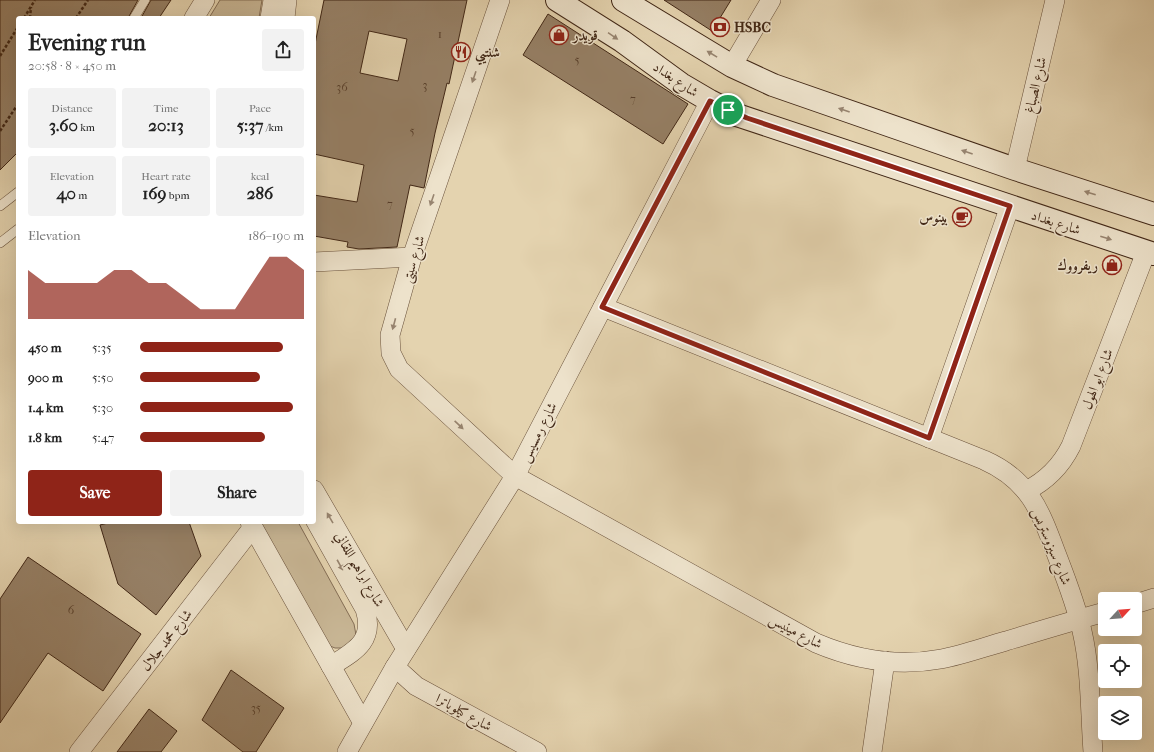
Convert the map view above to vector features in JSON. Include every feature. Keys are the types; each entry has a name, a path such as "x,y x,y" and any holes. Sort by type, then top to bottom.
{"main road":[{"name":"شارع بغداد","path":"557,0 615,37 681,84 710,101 747,118 1150,253"},
{"path":"623,0 732,66 773,85 1015,169 1154,214"}],"street":[{"path":"195,16 205,0"},
{"path":"270,16 273,0"},
{"path":"284,16 288,0"},
{"name":"شارع سيتى","path":"500,0 412,257 390,335 390,348 393,359 399,369 515,476"},
{"path":"732,66 771,0"},
{"name":"شارع الصباغ","path":"1015,169 1055,0"},
{"name":"شارع رمسيس","path":"347,752 394,667 515,476 710,101"},
{"path":"929,438 1010,206"},
{"name":"شارع ابو الهول","path":"1026,491 1038,485 1053,472 1071,446 1150,253"},
{"path":"316,262 412,257"},
{"name":"شارع سيزوستريس","path":"602,307 994,464 1011,476 1026,491 1039,510 1072,594 1079,619 1087,663 1093,752"},
{"name":"شارع مينيس","path":"515,476 816,643 854,656 885,661 914,662 948,657 1098,614"},
{"name":"شارع ابراهيم اللقاني","path":"316,493 406,649"},
{"name":"شارع ابراهيم اللقاني","path":"316,522 364,609 368,625 363,641 358,648 331,666"},
{"path":"251,525 363,723"},
{"name":"شارع محمد جلال","path":"79,752 251,525"},
{"path":"1142,602 1154,598"},
{"path":"872,752 885,661"},
{"name":"شارع كيلوباترا","path":"394,667 416,686 537,752"}],"lane":[{"path":"135,16 145,0"},
{"path":"0,206 16,194"},
{"path":"0,243 16,231"}],"path":[{"path":"25,16 35,0"},
{"path":"77,16 88,0"},
{"path":"30,16 32,5"},
{"path":"0,56 16,30"},
{"path":"0,131 16,107"}],"shaded area":[{"path":"220,0 262,0 259,16 210,16"},
{"path":"261,524 299,524 354,624 356,635 346,648 335,648 330,646"}],"building":[{"path":"0,0 138,0 129,16 16,16 16,154 0,170"},
{"path":"151,0 171,0 160,16 142,16"},
{"path":"324,0 467,0 449,84 447,83 435,133 424,188 410,185 397,247 359,249 347,247 348,242 316,236 316,195 357,202 364,165 316,154 316,39","holes":["369,31 407,39 398,81 360,73"]},
{"path":"664,0 731,0 712,31"},
{"path":"548,14 688,104 663,144 523,55"},
{"path":"190,524 201,556 156,615 118,584 100,525"},
{"path":"28,557 141,634 103,691 48,653 0,723 0,599"},
{"path":"231,670 284,708 256,752 243,752 202,720"},
{"path":"149,709 177,731 161,752 117,752"}],"place":[{"name":"HSBC","path":"720,27"},
{"name":"قويدر","path":"559,35"},
{"name":"شنتيي","path":"461,52"},
{"name":"بينوس","path":"962,217"},
{"name":"ريفرووك","path":"1112,265"}],"route":[{"path":"710,101 728,110 747,118 1010,206 929,438 602,307 710,101"}]}
